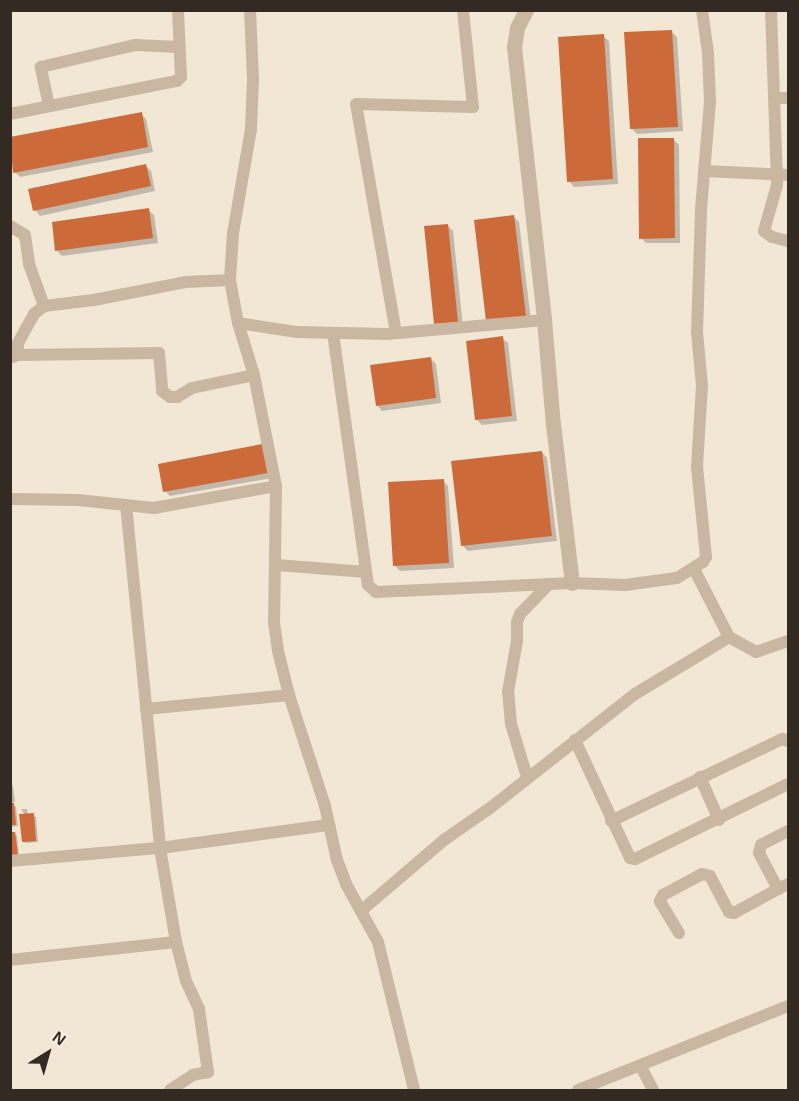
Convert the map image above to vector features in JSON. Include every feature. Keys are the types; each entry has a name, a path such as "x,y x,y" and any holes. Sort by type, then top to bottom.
{"street":[{"path":"10,114 177,81 181,77 178,10"},
{"path":"250,10 253,79 251,129 233,233 230,280 238,323 254,375 276,486 277,566 274,622 289,695 315,771 346,884 378,942 414,1090"},
{"path":"396,333 356,104 473,107 463,10"},
{"path":"526,10 517,28 514,47 572,583"},
{"path":"333,333 368,585 376,592 572,583 625,585 677,578 694,569 706,557 697,467 702,386 697,332 704,171 710,102 708,53 702,10"},
{"path":"771,10 774,98 782,174 764,231 772,237 789,241"},
{"path":"49,106 41,67 135,45 179,47"},
{"path":"774,98 789,98"},
{"path":"704,171 782,174"},
{"path":"10,226 25,235 29,264 44,306"},
{"path":"230,280 186,282 94,300 44,306 34,314 18,343 14,357 159,353 162,391 170,397 177,397 192,388 254,375"},
{"path":"238,323 297,332 396,333 544,320"},
{"path":"10,499 78,500 154,507 276,486"},
{"path":"126,505 160,848 176,942 186,981 199,1009 208,1072 194,1075 170,1090"},
{"path":"277,566 366,572"},
{"path":"694,569 729,637 756,651 789,642"},
{"path":"527,777 511,724 508,692 517,640 517,622 520,615 549,584"},
{"path":"362,910 421,858 490,808 635,694 729,637"},
{"path":"147,709 289,695"},
{"path":"611,821 782,739 789,741"},
{"path":"575,740 630,858 635,859 720,820 789,784"},
{"path":"700,777 720,820"},
{"path":"10,861 160,848 329,825"},
{"path":"680,933 660,901 663,895 702,874 710,876 729,912 734,913 783,887 759,853 761,845 789,831"},
{"path":"10,960 176,942"},
{"path":"578,1090 641,1067 789,1006"},
{"path":"641,1067 653,1090"}],"building":[{"path":"672,30 678,127 630,129 624,32"},
{"path":"604,34 613,179 567,182 558,37"},
{"path":"142,112 148,147 13,173 10,137"},
{"path":"638,138 674,138 675,238 639,239"},
{"path":"146,164 151,186 33,211 28,189"},
{"path":"149,208 153,238 55,251 52,222"},
{"path":"514,215 526,316 486,321 474,220"},
{"path":"448,224 458,322 434,324 424,226"},
{"path":"503,336 512,416 475,420 466,341"},
{"path":"431,357 436,398 376,406 370,365"},
{"path":"262,444 268,473 163,492 158,464"},
{"path":"542,451 552,536 461,546 451,461"},
{"path":"444,479 449,563 393,566 388,482"},
{"path":"10,803 14,803 16,825 10,825"},
{"path":"34,813 36,841 22,842 19,814"},
{"path":"10,832 15,832 18,855 10,856"}]}
